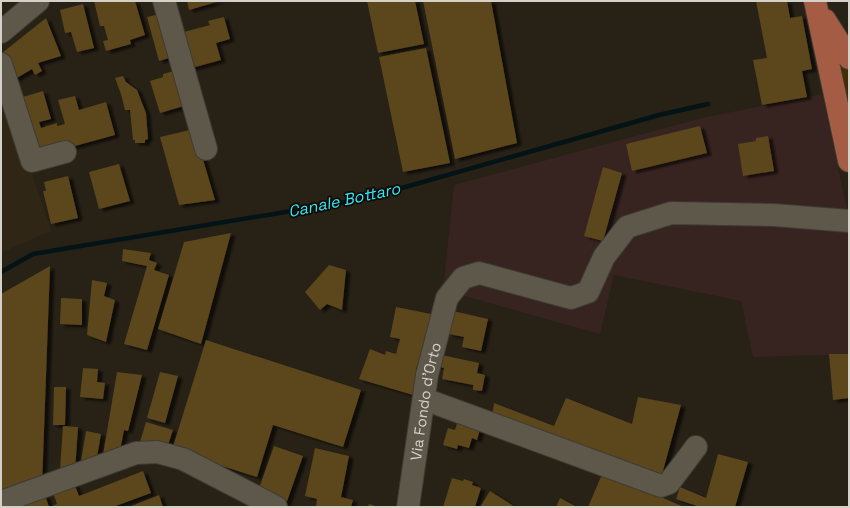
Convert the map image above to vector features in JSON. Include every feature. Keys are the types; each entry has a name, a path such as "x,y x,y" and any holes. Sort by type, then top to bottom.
{"main road":[{"path":"816,5 849,58"},
{"path":"816,5 849,161"}],"street":[{"path":"1,32 38,1"},
{"path":"164,1 206,149"},
{"path":"1,64 32,161 65,152"},
{"name":"Via Fondo d'Orto","path":"408,507 427,375 447,298 463,278 479,273 571,298 588,292 604,257 627,226 671,213 774,215 849,221"},
{"path":"424,399 661,486 669,483 696,447"},
{"path":"1,502 136,453 157,452 183,459 276,507"}],"shaded area":[{"path":"839,56 849,69 849,107"},
{"path":"1,79 51,231 1,254"},
{"path":"822,94 849,218 849,354 753,357 741,301 614,275 600,334 443,290 454,185 702,118"}],"building":[{"path":"94,1 135,1 145,35 130,40 131,44 106,51 103,41 108,40 104,26 100,26"},
{"path":"187,1 220,1 189,10"},
{"path":"367,1 415,1 424,44 378,53"},
{"path":"423,1 491,1 517,143 455,159"},
{"path":"756,1 787,1 790,18 802,16 812,69 802,71 807,97 762,105 753,60 767,58"},
{"path":"83,4 94,48 77,52 71,32 65,33 60,10"},
{"path":"164,13 176,56 159,61 147,17"},
{"path":"224,17 230,39 216,43 221,60 188,69 180,33 210,25 208,21"},
{"path":"46,18 61,56 38,63 42,71 35,75 32,69 10,82 2,53"},
{"path":"426,48 450,163 403,172 379,57"},
{"path":"174,71 184,106 160,113 150,81 163,77 163,74"},
{"path":"123,76 126,82 137,90 146,113 148,139 145,140 145,143 135,143 135,140 133,140 130,110 125,110 115,78"},
{"path":"43,91 51,119 39,122 41,128 57,123 57,126 65,124 58,100 75,96 79,110 106,102 115,135 64,149 33,153 16,99"},
{"path":"700,126 707,153 632,171 626,144"},
{"path":"194,129 215,200 179,205 160,137"},
{"path":"768,136 774,171 743,176 738,144 756,141 756,138"},
{"path":"119,164 130,201 99,209 89,172"},
{"path":"603,167 622,173 603,241 584,236"},
{"path":"68,176 78,218 51,224 43,191 46,191 44,182"},
{"path":"231,233 201,344 158,329 184,242"},
{"path":"123,249 151,253 149,260 157,263 154,270 169,275 147,350 124,344 147,266 122,261"},
{"path":"329,265 346,270 342,310 327,304 320,310 305,292"},
{"path":"50,266 42,485 1,498 1,294"},
{"path":"92,280 107,283 104,296 115,300 106,342 87,335"},
{"path":"61,298 82,299 82,325 60,324"},
{"path":"396,307 436,315 429,352 422,350 416,369 420,371 413,395 359,379 370,349 385,355 386,351 396,354 400,339 390,337"},
{"path":"453,311 488,319 481,351 462,347 464,337 449,334"},
{"path":"206,340 361,390 343,447 273,425 257,477 172,450"},
{"path":"437,354 479,363 477,373 485,375 482,391 473,390 473,385 442,379 444,368 435,366"},
{"path":"829,354 849,354 849,398 833,400"},
{"path":"83,368 98,369 97,382 105,383 103,399 80,397"},
{"path":"117,372 142,375 128,431 124,430 119,455 103,455"},
{"path":"160,372 178,376 165,423 147,418"},
{"path":"54,387 66,387 65,425 53,425"},
{"path":"638,397 681,405 661,478 492,417 494,403 554,426 566,398 632,424"},
{"path":"458,420 481,426 477,440 472,438 469,448 458,445 457,449 443,445 448,428 455,430"},
{"path":"146,422 173,430 168,445 140,442"},
{"path":"63,426 78,427 75,471 60,470"},
{"path":"86,431 101,434 96,463 81,461"},
{"path":"274,446 303,456 286,504 257,494"},
{"path":"315,448 349,456 341,497 353,500 351,507 316,507 317,499 305,496"},
{"path":"718,454 748,462 735,507 700,507 676,499 680,487 706,498"},
{"path":"143,471 151,493 113,507 50,507 57,504 52,490 74,483 79,496"},
{"path":"603,472 684,507 588,507"},
{"path":"452,478 463,481 464,479 473,482 472,485 481,488 475,507 443,507"},
{"path":"490,491 515,507 480,507"},
{"path":"45,495 49,507 14,507"},
{"path":"159,495 163,507 129,507"},
{"path":"560,498 577,507 556,507"},
{"path":"369,504 379,507 368,507"}],"waterway":[{"name":"Canale Bottaro","path":"1,272 33,254 363,199 659,115 708,104"}]}
